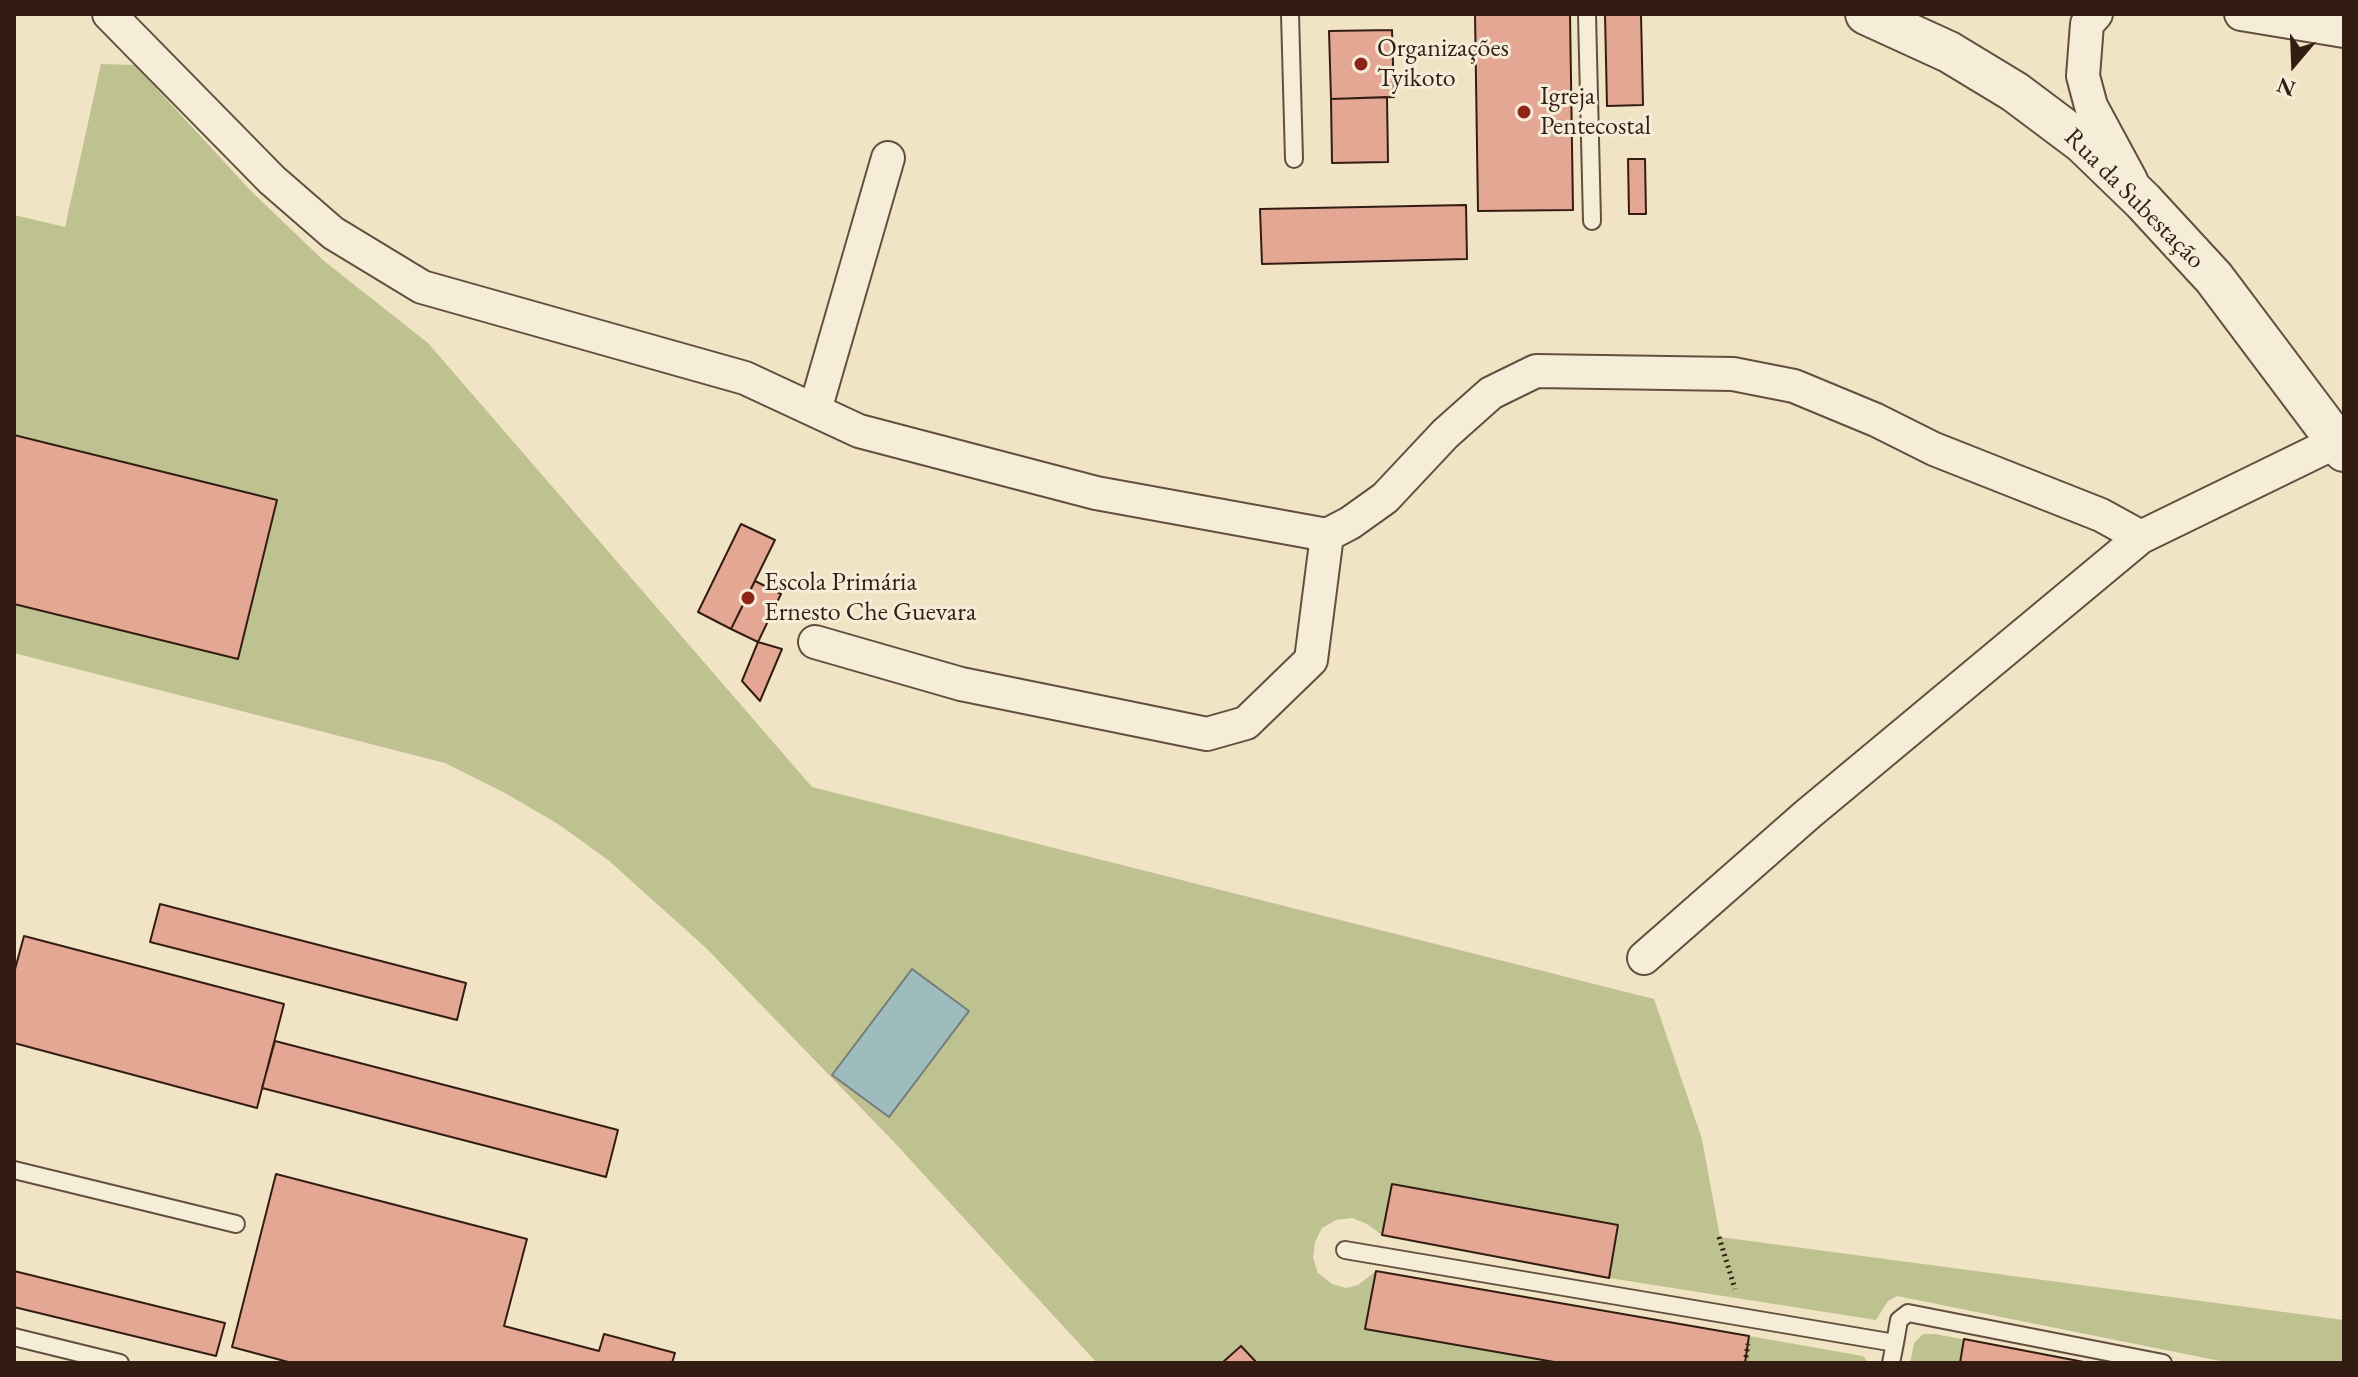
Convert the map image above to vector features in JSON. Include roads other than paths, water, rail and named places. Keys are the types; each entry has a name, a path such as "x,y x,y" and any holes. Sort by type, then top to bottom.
{"street":[{"path":"109,14 272,180 313,216 333,233 422,287 745,378 859,431 1096,493 1327,535 1385,498 1445,434 1491,393 1536,371 1733,374 1794,386 1876,420 1934,449 2101,515 2141,537"},
{"name":"Rua da Subestação","path":"1866,14 1949,52 2015,92 2083,143 2143,201 2214,278 2341,446"},
{"path":"2096,14 2087,24 2083,76 2091,106 2143,201"},
{"path":"2241,14 2344,31"},
{"path":"815,410 888,158"},
{"path":"1644,958 1808,814 2141,537 2341,446"},
{"path":"815,642 961,684 1207,734 1246,723 1311,660 1327,535"}],"lane":[{"path":"1290,14 1294,159"},
{"path":"1587,14 1592,221"},
{"path":"14,1170 236,1224"},
{"path":"1345,1250 1895,1343"},
{"path":"1891,1363 1899,1320 1908,1313 2163,1363"},
{"path":"14,1337 120,1363"}],"water":[{"path":"912,969 969,1011 889,1117 832,1075"}],"place":[{"name":"Organizações Tyikoto","path":"1361,64"},
{"name":"Igreja Pentecostal","path":"1524,112"},
{"name":"Escola Primária Ernesto Che Guevara","path":"748,598"}]}
